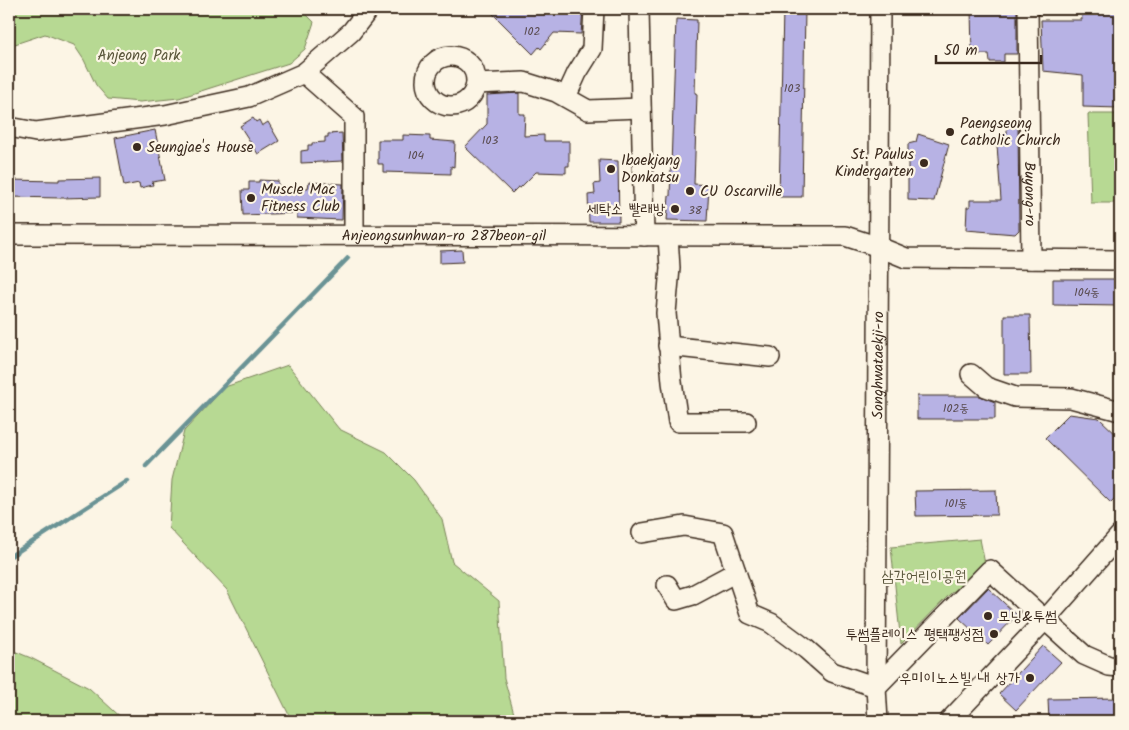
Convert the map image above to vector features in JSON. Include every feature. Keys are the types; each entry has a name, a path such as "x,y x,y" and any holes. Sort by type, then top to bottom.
{"street":[{"path":"9,127 36,132 165,115 249,96 304,73 351,32 369,9"},
{"path":"566,97 577,73 592,50 594,9"},
{"path":"639,9 644,236"},
{"name":"Songhwataekji-ro","path":"878,721 880,9"},
{"name":"Buyong-ro","path":"1028,9 1031,259"},
{"path":"304,73 354,117 354,234"},
{"path":"476,84 524,82 556,92 588,110 641,108"},
{"name":"Anjeongsunhwan-ro 287beon-gil","path":"9,234 845,236 879,247"},
{"path":"668,236 670,268 666,313 668,346 678,422 746,422"},
{"path":"879,247 906,258 1120,260"},
{"path":"668,346 770,357"},
{"path":"971,374 986,387 1015,397 1071,398 1120,411"},
{"path":"642,533 684,526 723,532 750,614 771,623 806,649 832,672 877,694 891,721"},
{"path":"949,721 1044,620 1120,535"},
{"path":"877,694 990,570 1084,655 1109,666 1120,667"},
{"path":"667,585 676,600 693,595 736,572"}],"green space":[{"name":"Anjeong Park","path":"9,9 301,9 314,22 305,49 289,63 179,98 140,102 108,99 96,85 84,60 74,45 45,34 12,45 9,48"},
{"path":"1088,114 1120,114 1120,203 1091,203"},
{"path":"288,365 339,429 386,452 414,480 442,519 452,562 499,601 504,678 516,721 292,721 227,590 169,528 172,480 184,431 225,387"},
{"name":"삼각어린이공원","path":"980,539 986,569 951,593 901,644 891,547"},
{"path":"9,649 31,658 89,688 125,721 9,721"}],"building":[{"path":"488,9 534,9 540,14 545,9 583,9 581,34 554,33 541,49 539,47 533,54"},
{"path":"783,9 805,9 802,197 779,197"},
{"path":"971,9 1017,9 1017,54 1004,54 1004,62 990,62 989,54 972,54"},
{"path":"1081,9 1120,9 1120,108 1083,107 1083,75 1043,71 1041,20 1082,20"},
{"path":"676,19 697,20 694,184 709,185 707,221 667,220 670,196"},
{"path":"519,93 519,114 525,114 524,136 544,135 544,141 569,141 569,166 566,166 566,173 536,172 520,188 518,187 512,193 465,147 487,124 487,95"},
{"path":"253,118 256,122 259,120 262,126 268,122 279,141 258,154 240,126"},
{"path":"1007,124 1018,124 1019,230 1015,234 966,230 967,207 970,207 970,200 1001,200 997,145 1003,144 1002,134 1007,133"},
{"path":"155,130 165,180 152,182 153,185 140,188 139,183 124,186 115,138"},
{"path":"342,133 343,161 301,163 301,151 308,150 308,145 325,142 325,137 328,137 328,134"},
{"path":"918,134 949,144 934,201 908,200 908,144 916,142"},
{"path":"403,135 430,136 430,140 455,142 454,167 451,166 451,174 383,172 383,164 378,164 378,140 403,140"},
{"path":"599,160 618,161 619,222 589,222 588,195 595,194 594,184 600,183"},
{"path":"100,178 100,197 9,197 9,180 59,181 59,179"},
{"path":"259,180 278,181 278,186 308,188 309,182 343,184 342,220 297,218 297,213 243,215 242,190 249,190 249,182 259,182"},
{"path":"462,250 463,262 440,263 440,251"},
{"path":"1053,279 1120,279 1120,306 1053,305"},
{"path":"1004,315 1030,315 1031,374 1004,374"},
{"path":"917,396 980,396 995,402 995,419 917,419"},
{"path":"1069,414 1099,418 1120,438 1120,494 1111,503 1045,438"},
{"path":"996,490 997,515 916,516 915,491"},
{"name":"모닝&투썸","path":"988,588 1017,615 988,645 959,618"},
{"name":"우미이노스빌 내 상가","path":"1043,646 1061,662 1016,710 999,694"},
{"path":"1120,698 1120,721 1049,721 1048,699"}],"waterway":[{"path":"146,466 348,258"},
{"path":"9,557 127,481"}],"place":[{"name":"Paengseong Catholic Church","path":"950,132"},
{"name":"Seungjae's House","path":"137,147"},
{"name":"St. Paulus Kindergarten","path":"924,163"},
{"name":"Ibaekjang Donkatsu","path":"611,169"},
{"name":"CU Oscarville","path":"690,191"},
{"name":"Muscle Mac Fitness Club","path":"251,198"},
{"name":"세탁소 빨래방","path":"675,209"},
{"name":"모닝&투썸","path":"988,616"},
{"name":"투썸플레이스 평택팽성점","path":"994,634"},
{"name":"우미이노스빌 내 상가","path":"1030,678"}]}
